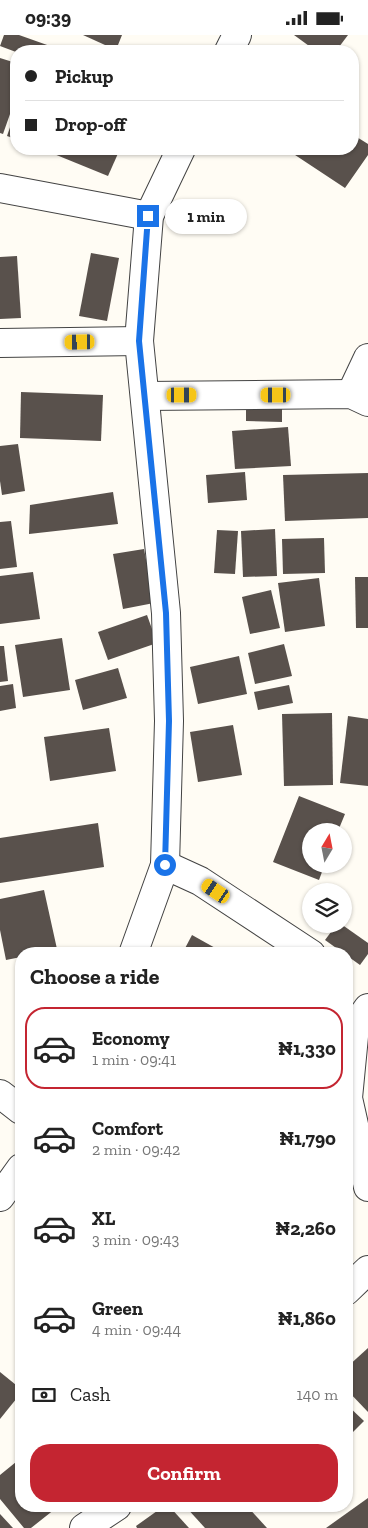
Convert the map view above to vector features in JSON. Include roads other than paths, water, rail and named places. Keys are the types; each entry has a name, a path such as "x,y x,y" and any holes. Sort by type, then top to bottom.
{"street":[{"path":"136,947 165,865 169,721 166,613 139,341 148,216 178,155"},
{"path":"0,188 148,216"},
{"path":"0,343 139,341"},
{"path":"145,396 359,398 368,358"},
{"path":"165,865 200,881 299,947"},
{"path":"353,1046 356,1015"},
{"path":"0,1094 15,1105"},
{"path":"353,1120 368,1187"},
{"path":"0,1197 15,1177"},
{"path":"353,1284 368,1270"},
{"path":"84,1528 108,1512"}]}
